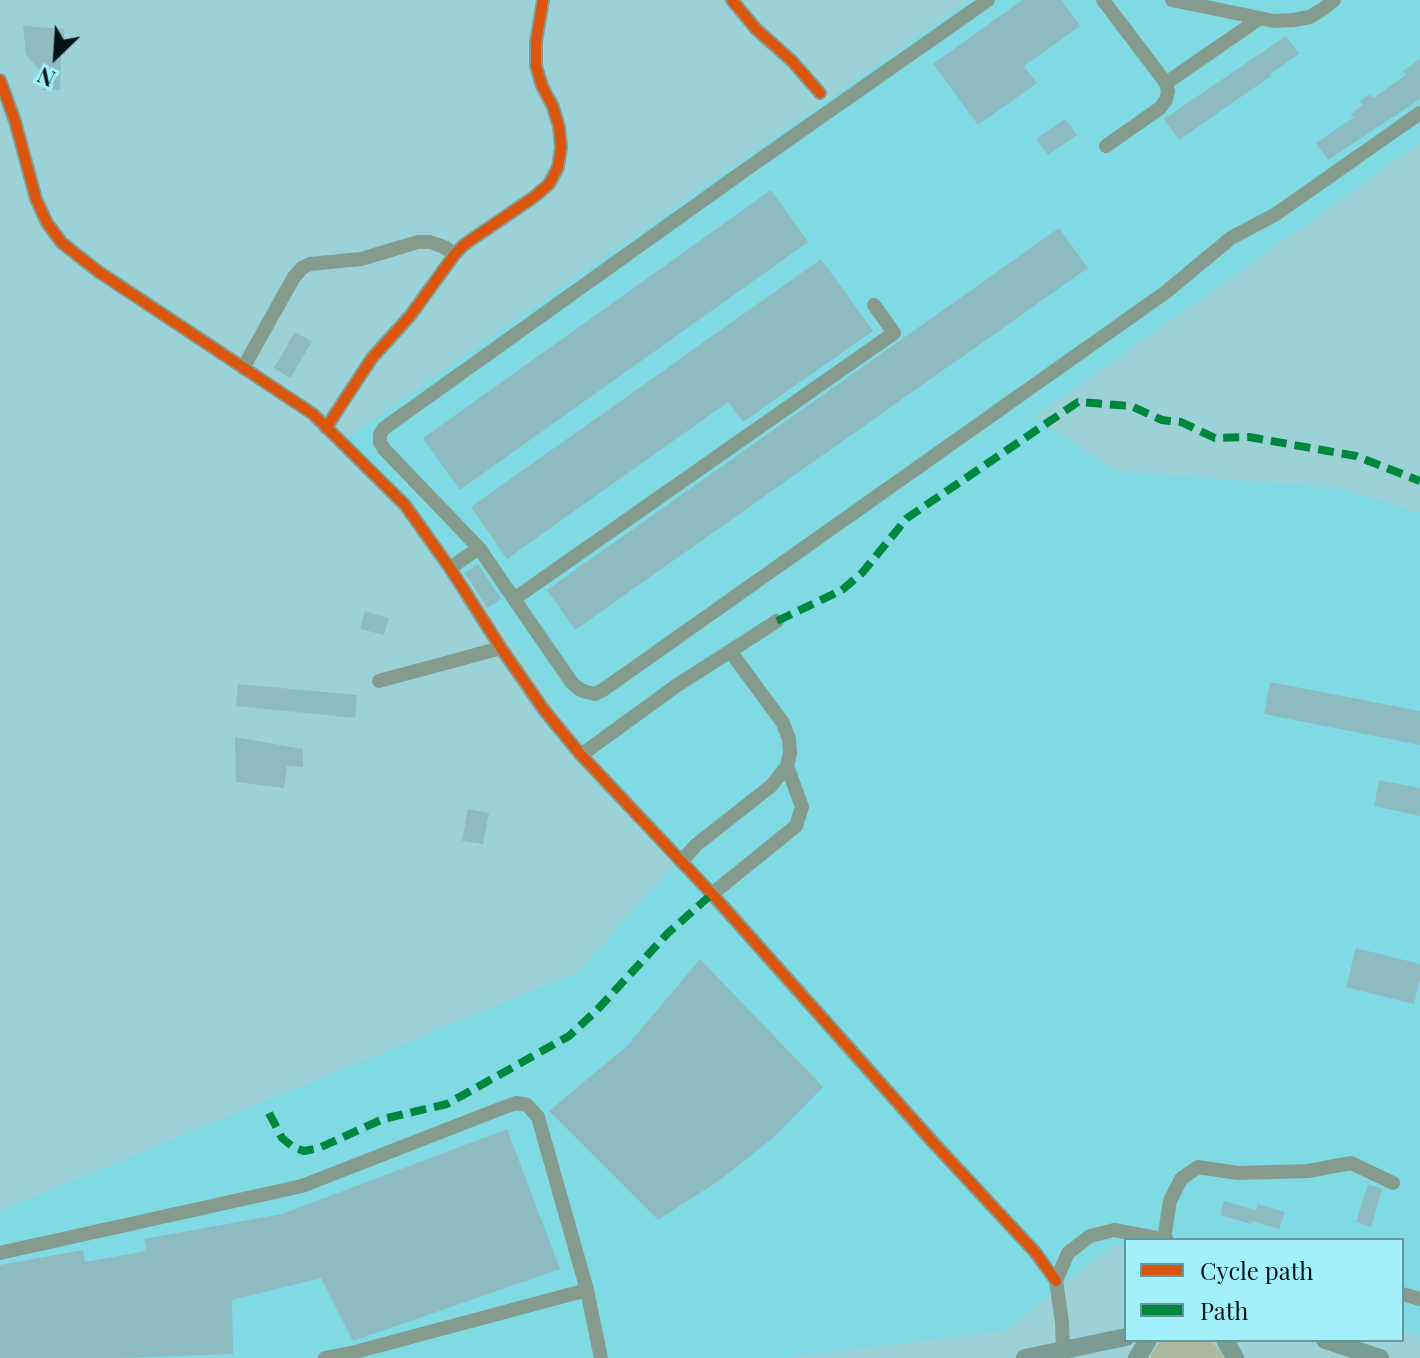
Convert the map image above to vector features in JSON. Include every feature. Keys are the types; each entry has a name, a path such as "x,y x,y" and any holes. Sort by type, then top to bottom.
{"main road":[{"path":"1025,1358 1124,1337"},
{"path":"1331,1342 1380,1358"}],"street":[{"path":"326,428 372,358 410,316 455,254 534,197 549,184 558,167 561,147 559,127 536,66 536,42 543,0"},
{"path":"732,0 756,29 820,93"},
{"path":"988,0 383,429 380,442 384,449 479,548 579,689 595,694 603,690 1166,292 1231,238 1276,214 1420,113"},
{"path":"1103,0 1166,83 1168,91 1160,108 1106,146"},
{"path":"1172,0 1274,21 1310,17 1334,0"},
{"path":"1166,83 1259,19"},
{"path":"0,80 15,121 36,199 47,223 62,243 99,272 313,414 405,505 544,710 581,755 712,894 1035,1252 1056,1281 1063,1350"},
{"path":"243,368 302,268 310,264 361,259 418,242 430,242 455,254"},
{"path":"514,599 894,333 874,305"},
{"path":"450,568 479,548"},
{"path":"581,755 676,686 777,621"},
{"path":"379,681 501,648"},
{"path":"681,862 696,845 771,786 787,766 789,739 783,723 730,651"},
{"path":"712,894 796,826 802,807 787,766"},
{"path":"0,1253 302,1186 516,1103 527,1105 538,1117 587,1290 601,1358"},
{"path":"1166,1238 1170,1201 1181,1179 1198,1167 1238,1173 1308,1171 1351,1163 1393,1183"},
{"path":"1056,1281 1068,1253 1090,1236 1114,1230 1156,1238"},
{"path":"325,1358 587,1290"}],"shaded area":[{"path":"969,0 1420,0 1420,143 1034,417 1116,471 1339,488 1420,513 1420,1336 1404,1331 1404,1238 1124,1238 1124,1248 1113,1245 1006,1330 786,1358 0,1358 0,1211 578,972 682,856 563,719 447,549 406,497 346,439"}],"green space":[{"path":"1211,1342 1224,1358 1149,1358 1158,1344"}],"building":[{"path":"1022,0 1061,0 1080,26 1024,66 1037,83 978,125 933,64"},
{"path":"23,26 64,29 65,55 61,54 60,90 43,90 45,77 26,54"},
{"path":"1286,36 1299,54 1179,140 1164,119"},
{"path":"1420,59 1420,99 1328,160 1316,143 1354,117 1351,114 1363,105 1360,101 1370,94 1373,98 1406,75 1403,71"},
{"path":"1065,119 1077,135 1048,155 1036,139"},
{"path":"771,190 808,242 460,490 423,438"},
{"path":"1059,228 1088,268 575,630 547,590"},
{"path":"821,259 873,331 743,422 728,402 507,559 471,507"},
{"path":"295,332 312,342 290,378 274,368"},
{"path":"478,564 501,599 487,608 465,573"},
{"path":"365,611 389,618 384,635 360,629"},
{"path":"1270,682 1420,711 1420,745 1264,714"},
{"path":"238,684 357,695 355,718 236,706"},
{"path":"235,737 303,749 303,767 287,766 284,788 236,782"},
{"path":"1379,780 1420,788 1420,816 1374,806"},
{"path":"468,809 489,813 483,844 462,841"},
{"path":"1356,948 1420,964 1414,1004 1346,987"},
{"path":"700,959 823,1087 773,1138 720,1180 658,1220 549,1111 627,1046"},
{"path":"507,1129 560,1269 353,1341 321,1278 232,1300 233,1354 0,1358 0,1265 83,1250 85,1262 146,1251 144,1239 282,1214"},
{"path":"1368,1184 1382,1189 1371,1227 1356,1222"},
{"path":"1224,1201 1256,1210 1258,1204 1285,1212 1279,1229 1252,1221 1251,1224 1220,1215"}],"marked path":[{"path":"777,621 842,590 862,573 907,518 1078,402 1131,406 1162,420 1181,422 1215,438 1249,437 1356,456 1420,481"},
{"path":"269,1113 282,1138 304,1151 319,1148 383,1119 447,1104 569,1036 668,933 712,894"}],"cycle path":[{"path":"326,428 372,358 410,316 455,254 534,197 549,184 558,167 561,147 559,127 536,66 536,42 543,0"},
{"path":"732,0 756,29 792,61 820,93"},
{"path":"0,80 15,121 36,199 47,223 62,243 99,272 313,414 405,505 544,710 581,755 712,894 1035,1252 1056,1281"}]}
